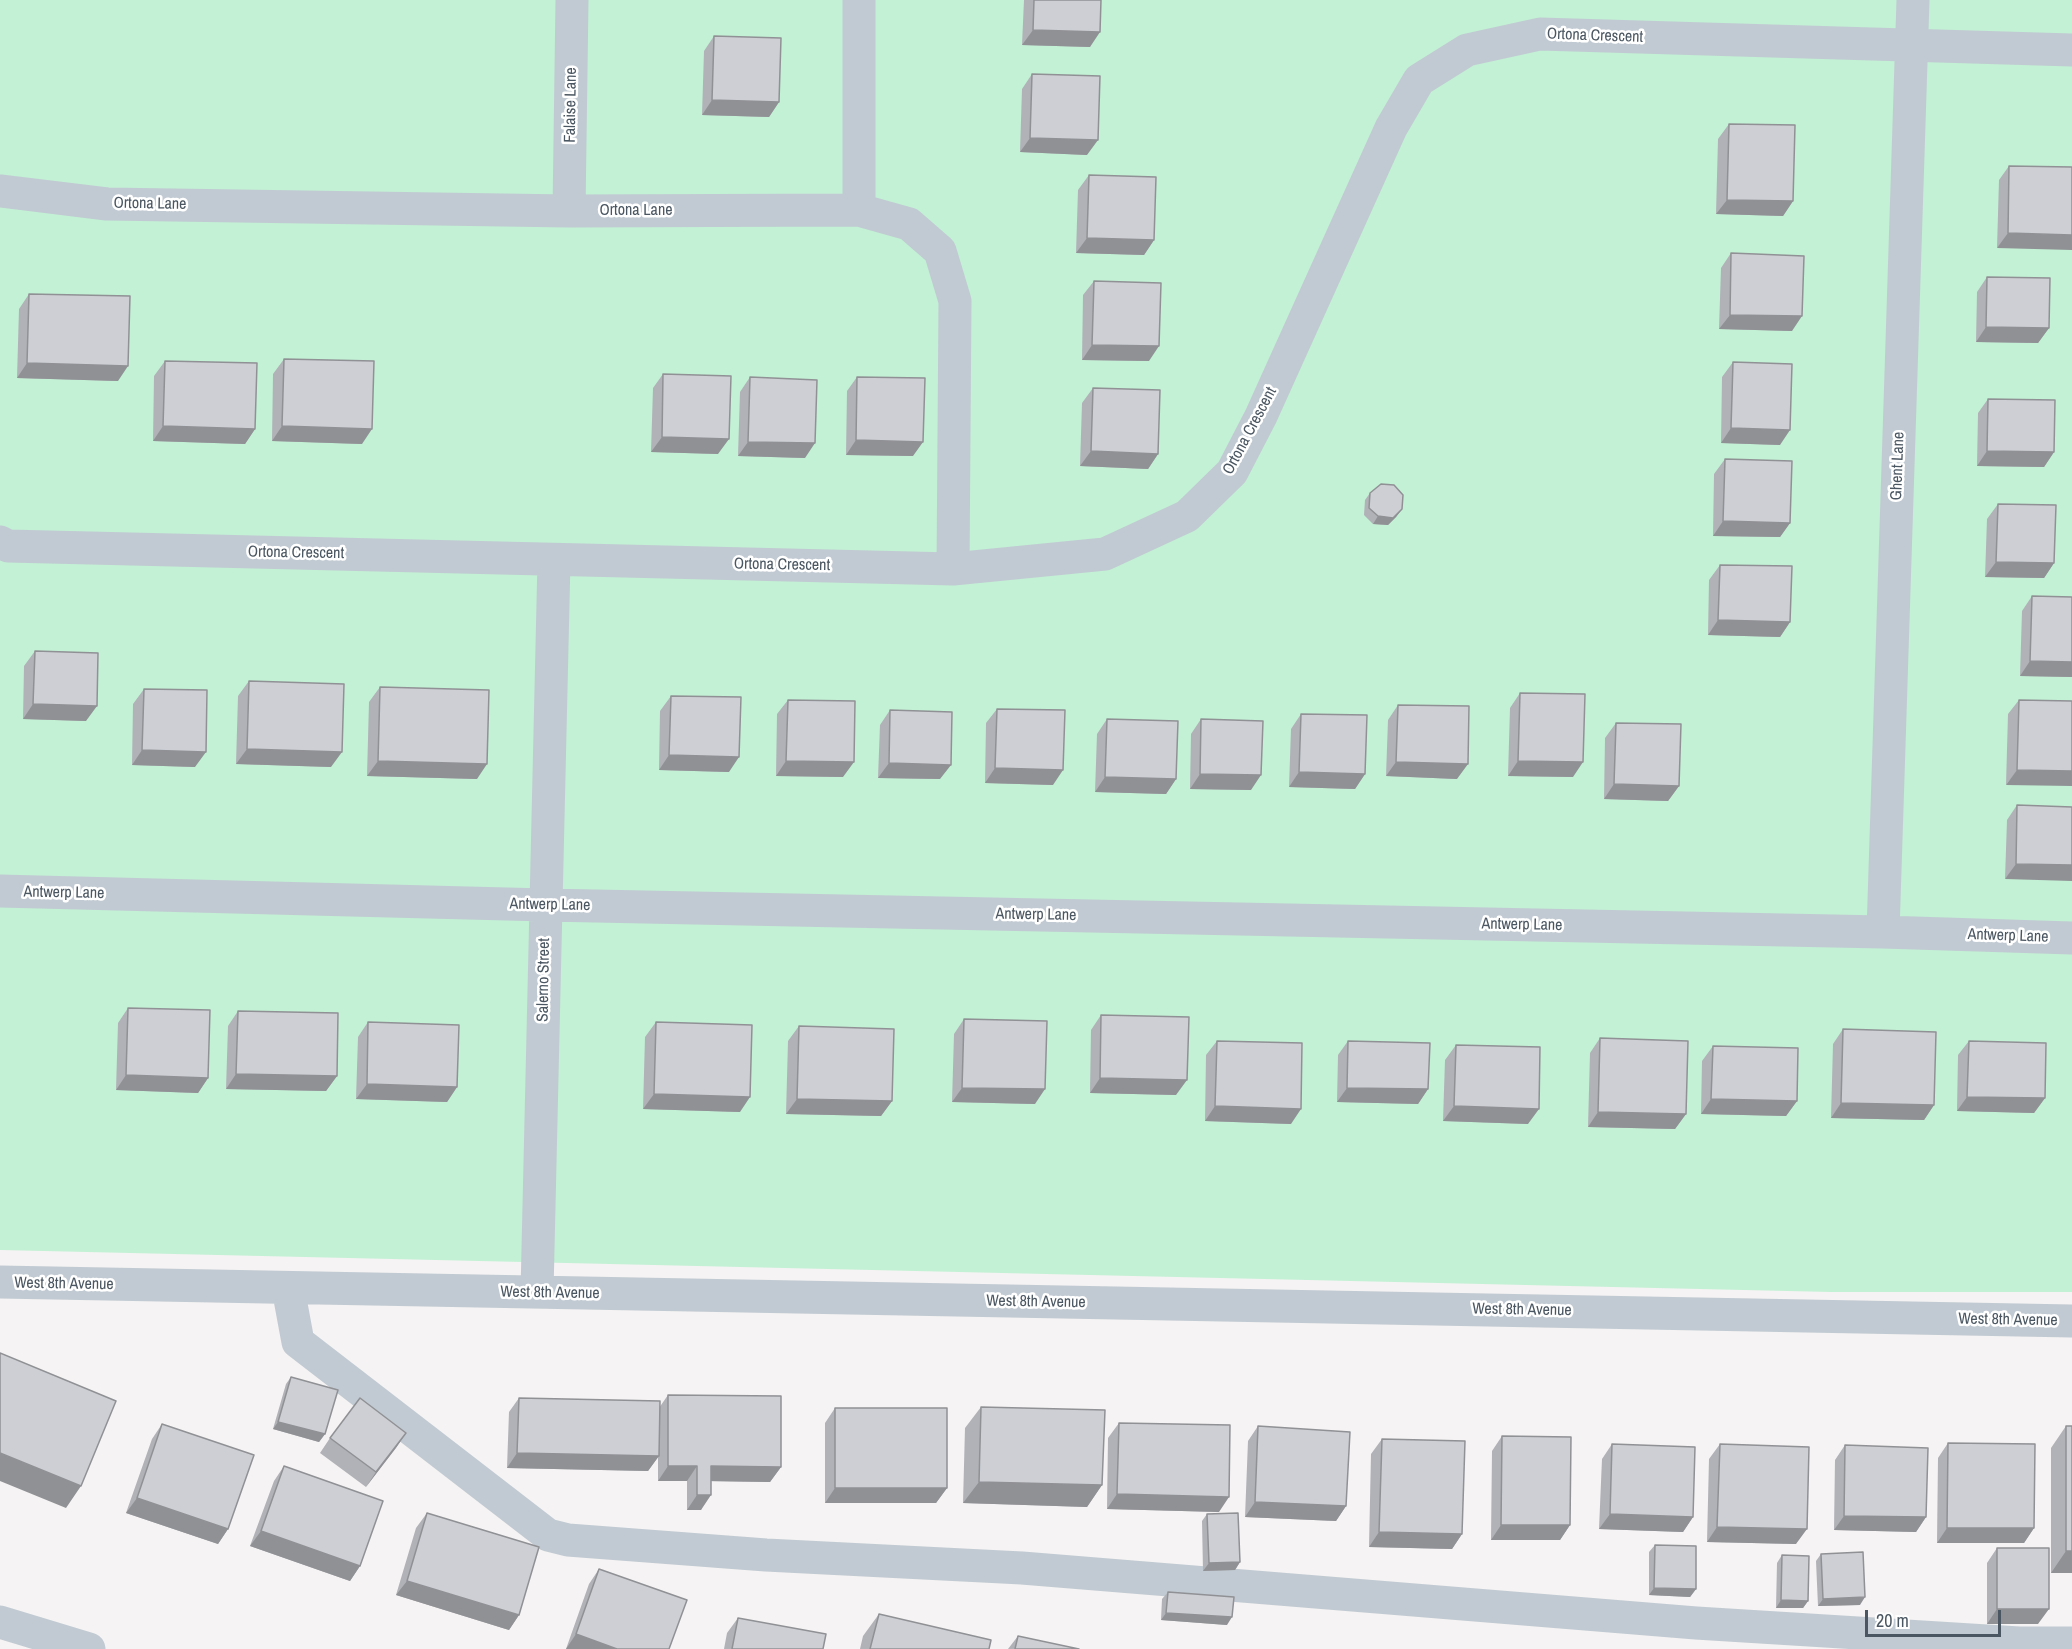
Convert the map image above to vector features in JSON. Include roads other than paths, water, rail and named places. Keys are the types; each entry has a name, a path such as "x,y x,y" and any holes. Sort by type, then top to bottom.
{"street":[{"name":"Falaise Lane","path":"569,211 572,0"},
{"path":"859,0 859,210"},
{"name":"Ghent Lane","path":"1884,932 1913,0"},
{"name":"Ortona Crescent","path":"0,542 8,546 954,569 1106,554 1187,516 1232,472 1261,416 1391,128 1419,80 1467,50 1539,34 2072,50"},
{"name":"Ortona Lane","path":"0,190 107,204 569,211 859,210 909,224 940,251 956,302 954,569"},
{"name":"Salerno Street","path":"537,1292 554,560"},
{"name":"Antwerp Lane","path":"0,891 2072,938"},
{"name":"West 8th Avenue","path":"0,1282 2072,1321"},
{"path":"288,1288 298,1342 548,1535 568,1539 766,1555 1022,1568 1696,1623 2019,1643 2072,1643"},
{"path":"0,1622 41,1642 89,1649"}]}
